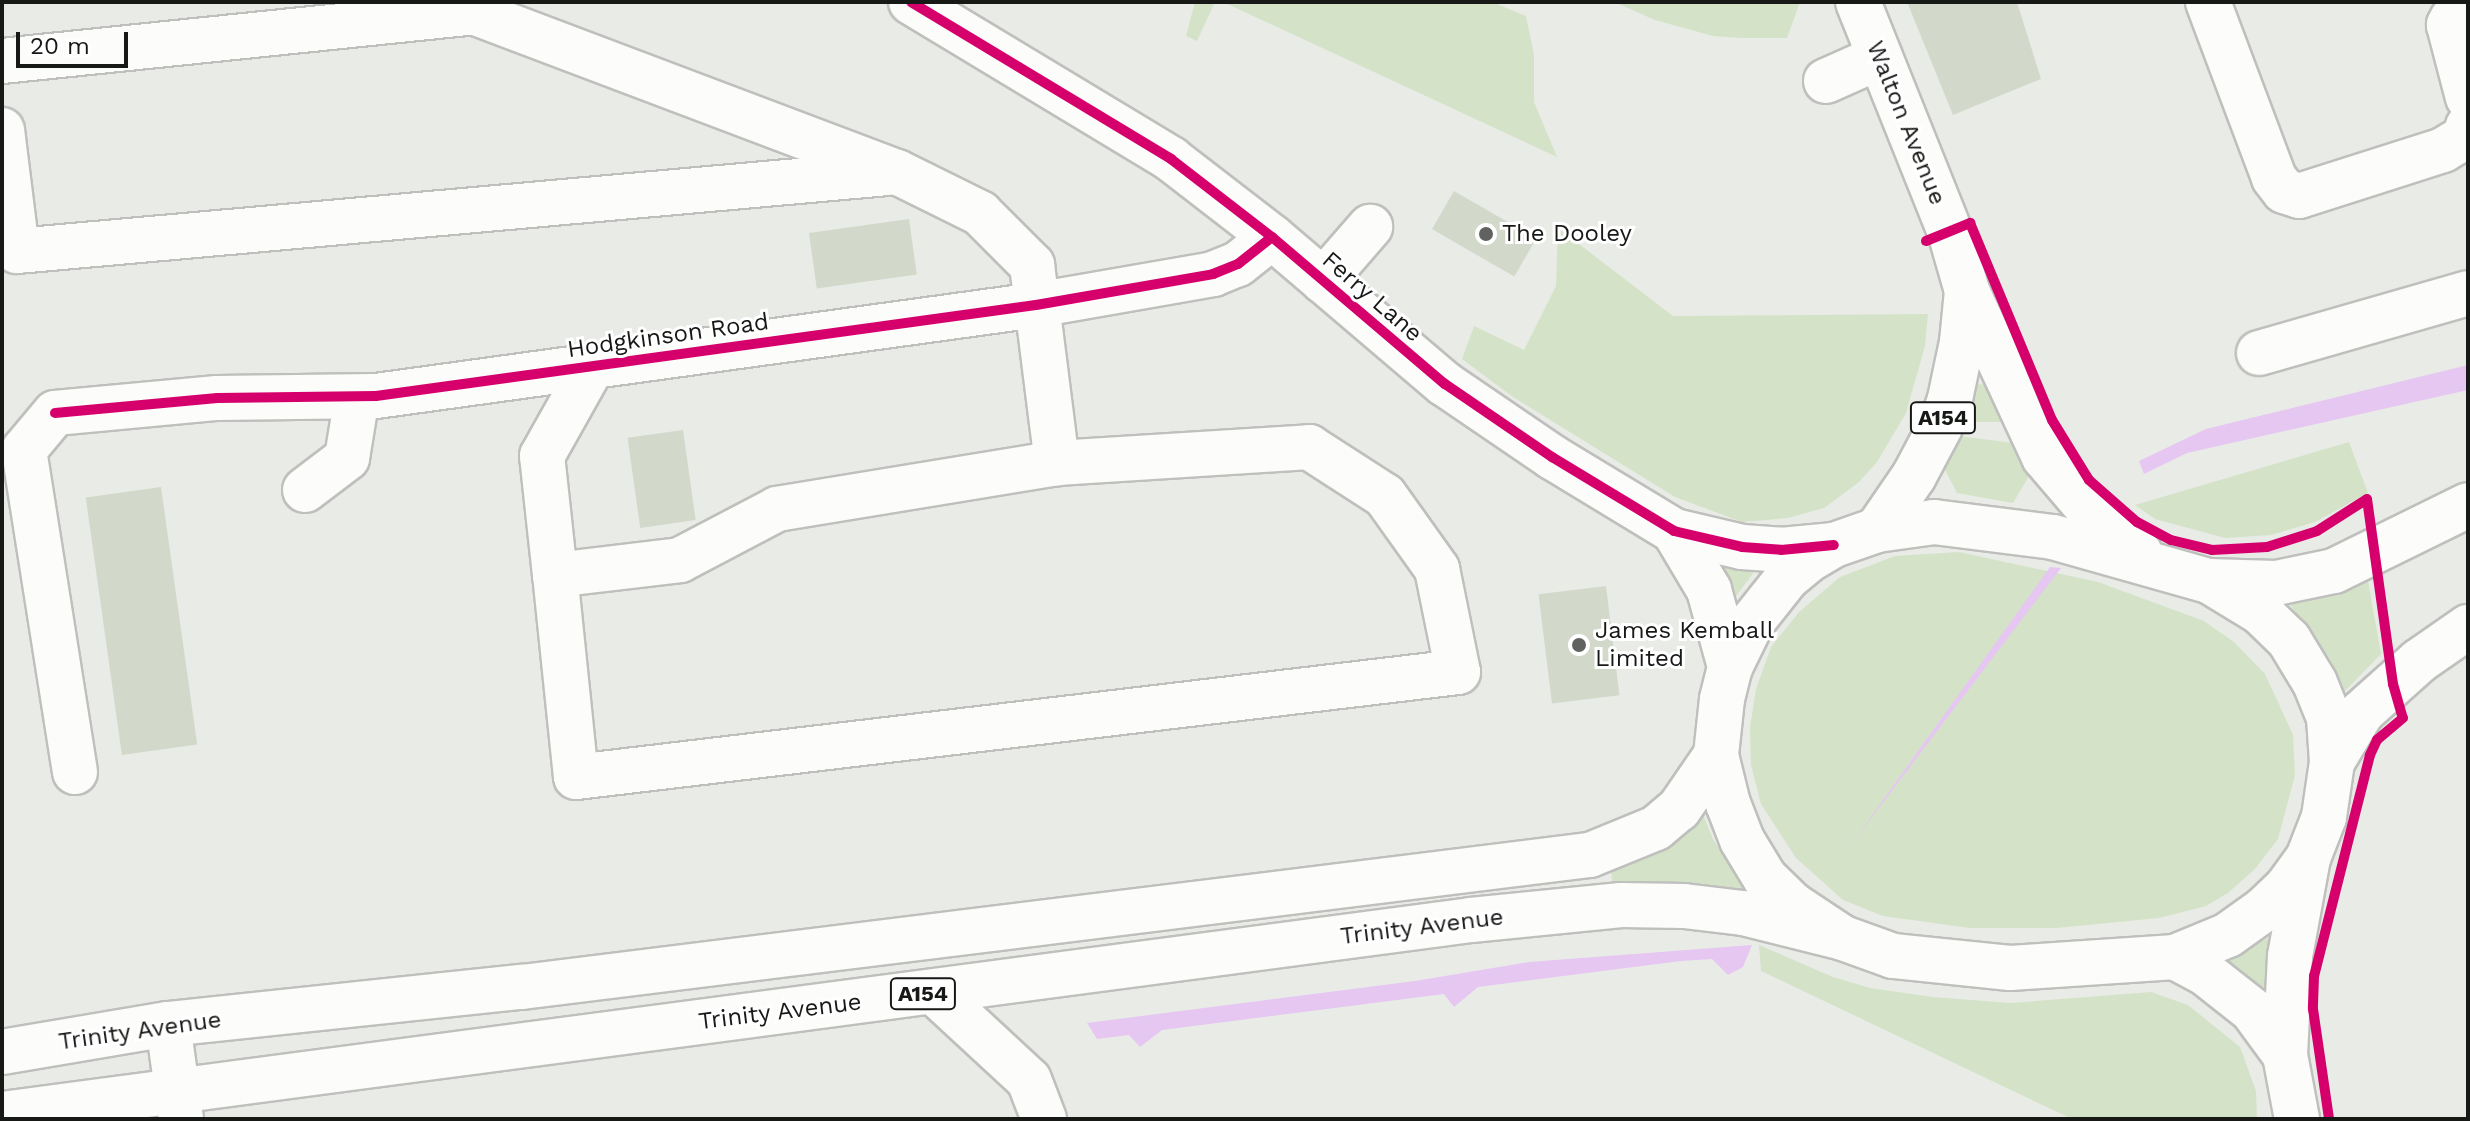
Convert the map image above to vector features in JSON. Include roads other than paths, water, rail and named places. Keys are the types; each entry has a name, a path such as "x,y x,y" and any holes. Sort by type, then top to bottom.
{"main road":[{"name":"Ferry Lane","path":"911,2 1171,159 1272,237 1413,358 1487,415 1674,531 1742,547 1781,550 1834,545"},
{"name":"Walton Avenue","path":"1858,2 1950,232 1967,291 2044,457 2069,491 2102,525 2155,564"},
{"path":"2208,2 2274,178 2284,191 2299,196 2443,150 2465,137 2468,126"},
{"path":"2,61 473,12 897,172 980,213 1032,265 1057,463"},
{"path":"2468,13 2452,19 2449,25 2468,98"},
{"path":"1826,81 1880,57"},
{"path":"2,130 17,251 897,172"},
{"path":"1323,281 1370,227"},
{"name":"Hodgkinson Road","path":"75,772 24,450 55,413 217,398 357,397 1036,305 1213,274 1238,264 1272,237"},
{"name":"Walton Avenue","path":"1877,530 1914,476 1940,427 1950,399 1962,342 1967,291"},
{"path":"2259,353 2468,293"},
{"path":"555,575 680,560 777,509 1057,463 1309,447 1385,496 1437,569 1458,672 576,777 542,456 592,367"},
{"path":"305,490 347,458 357,397"},
{"path":"2209,581 2276,583 2319,576 2468,505"},
{"path":"2297,1119 2285,1055 2290,956 2308,858 2324,817 2332,762 2329,718 2315,683 2289,640 2260,612 2209,581 2155,564 2053,537 1993,527 1934,522 1877,530 1834,545 1807,561 1779,588 1752,622 1730,667 1722,699 1716,755 1728,804 1742,840 1765,878 1793,905 1843,938 1893,956 2010,968 2175,957 2228,935 2263,910 2287,887 2308,858"},
{"name":"Ferry Lane","path":"1674,531 1709,590 1730,667"},
{"path":"2332,762 2362,712 2419,661 2468,627"},
{"path":"2419,661 2468,670"},
{"name":"Trinity Avenue","path":"2,1052 168,1024 538,985 1590,855 1656,828 1679,809 1716,755"},
{"name":"Trinity Avenue","path":"2,1114 179,1104 934,992 1471,920 1621,905 1684,906 1743,913 1843,938"},
{"path":"2175,957 2205,973 2252,1010 2285,1055"},
{"path":"934,992 1029,1080 1044,1119"},
{"path":"168,1024 179,1104"}],"place":[{"name":"The Dooley","path":"1486,234"},
{"name":"James Kemball Limited","path":"1579,645"}]}
